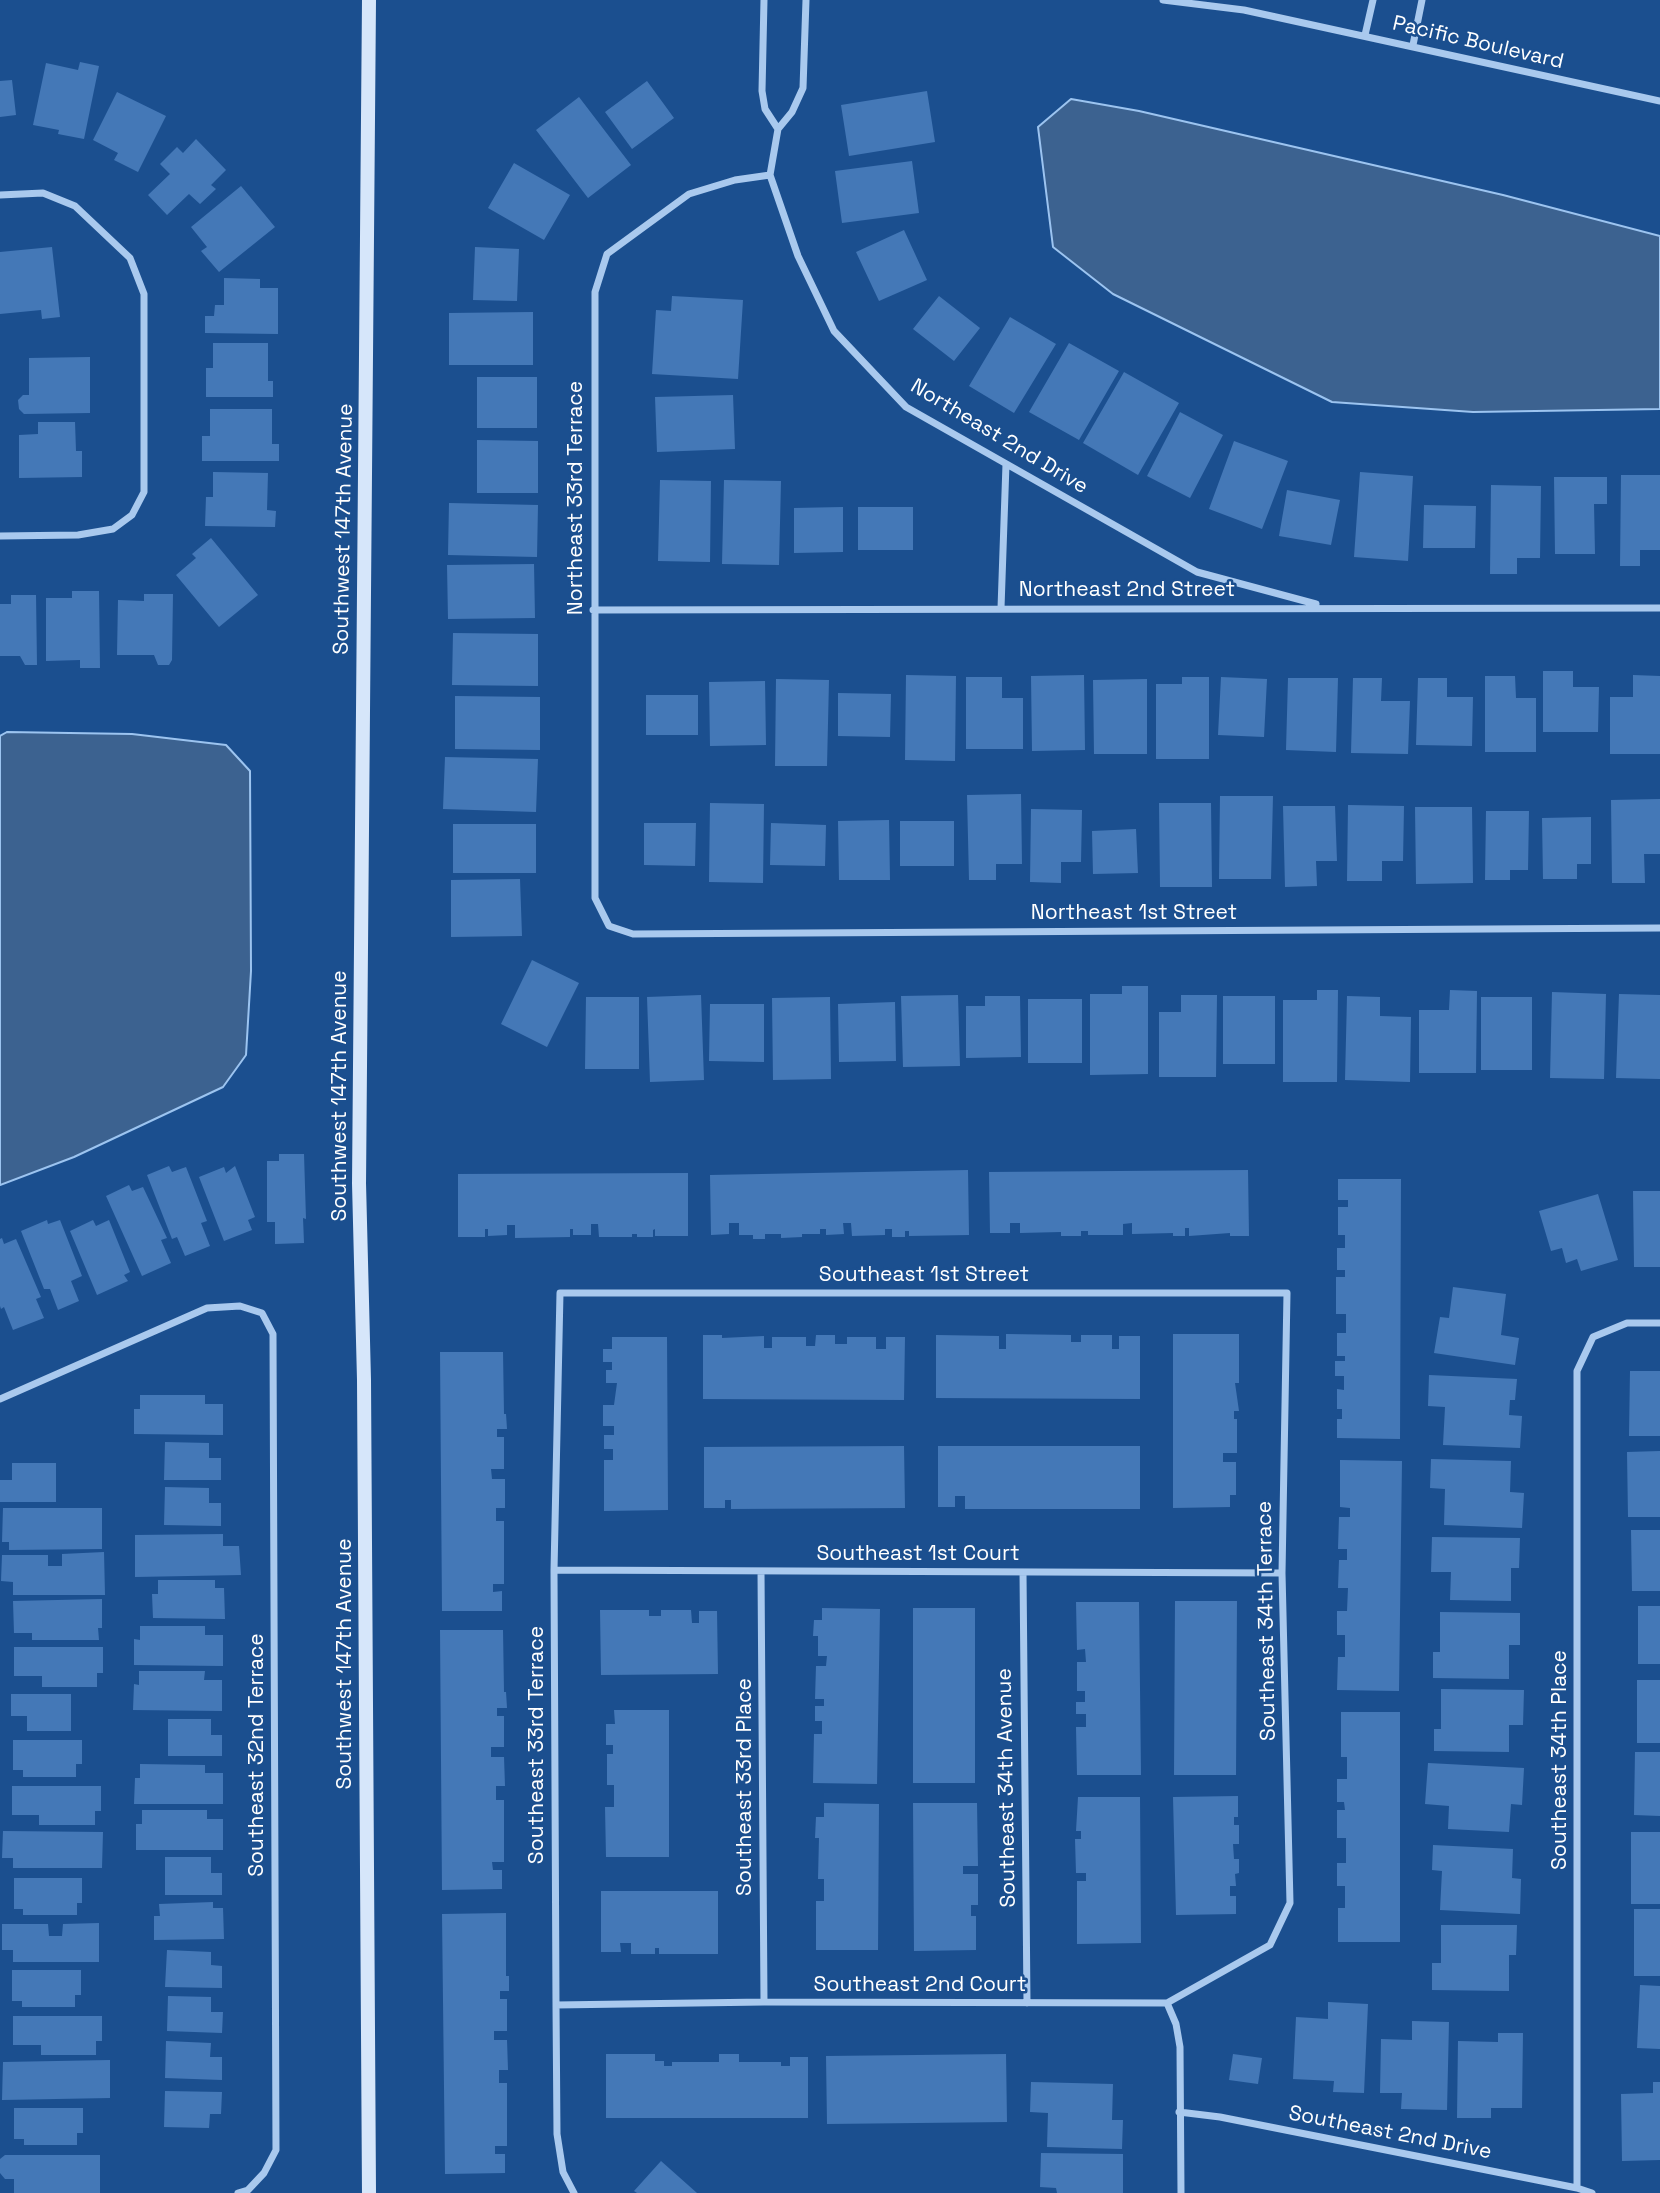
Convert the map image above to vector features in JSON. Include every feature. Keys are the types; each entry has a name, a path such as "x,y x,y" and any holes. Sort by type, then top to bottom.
{"street":[{"name":"Southwest 147th Avenue","path":"369,0 359,1183 364,1394 369,2193"},
{"path":"764,0 762,91 765,109 778,129"},
{"name":"Northeast 2nd Drive","path":"806,0 803,88 792,113 778,129 770,175 798,256 834,331 906,407 1197,572 1326,607"},
{"name":"Pacific Boulevard","path":"1163,0 1244,10 1660,101"},
{"path":"1365,35 1373,0"},
{"path":"1413,46 1422,0"},
{"name":"Northeast 33rd Terrace","path":"609,926 596,898 593,610 595,292 607,254 689,194 735,180 770,175"},
{"path":"0,195 43,192 75,206 130,258 144,293 144,492 131,515 113,529 78,535 0,536"},
{"path":"1001,608 1006,464"},
{"name":"Northeast 2nd Street","path":"593,610 1660,608"},
{"name":"Northeast 1st Street","path":"609,926 633,934 1660,928"},
{"name":"Southeast 1st Street","path":"560,1293 1287,1293"},
{"name":"Southeast 33rd Terrace","path":"560,1293 554,1570 556,2134 563,2172 574,2193"},
{"name":"Southeast 34th Terrace","path":"1270,1945 1290,1903 1282,1573 1287,1293"},
{"name":"Southeast 32nd Terrace","path":"0,1399 207,1308 240,1306 262,1313 273,1334 276,2150 264,2173 248,2190 239,2193"},
{"name":"Southeast 34th Place","path":"1577,2188 1577,1371 1594,1337 1627,1323 1660,1324"},
{"name":"Southeast 1st Court","path":"554,1570 1282,1573"},
{"name":"Southeast 33rd Place","path":"761,1571 764,2002"},
{"name":"Southeast 34th Avenue","path":"1023,1572 1027,2003"},
{"name":"Southeast 2nd Court","path":"556,2005 764,2002 1167,2003 1270,1945"},
{"path":"1167,2003 1176,2024 1180,2047 1181,2193"},
{"name":"Southeast 2nd Drive","path":"1179,2112 1234,2119 1592,2193"}],"water":[{"path":"1071,99 1139,111 1503,195 1660,236 1660,409 1473,412 1332,402 1113,294 1053,247 1038,127"},
{"path":"7,732 132,734 226,745 250,771 251,971 246,1055 223,1087 74,1157 0,1185 0,736"}],"building":[{"path":"80,62 99,66 84,139 33,125 46,63 78,70"},
{"path":"12,80 16,115 0,117 0,81"},
{"path":"647,81 674,118 632,149 605,112"},
{"path":"927,91 935,142 849,156 841,105"},
{"path":"117,92 166,116 138,172 114,160 118,153 93,140"},
{"path":"579,97 631,165 588,198 536,130"},
{"path":"196,139 226,170 211,185 216,189 200,204 189,194 167,215 148,195 170,174 160,164 177,147 183,153"},
{"path":"912,161 919,213 842,223 835,171"},
{"path":"514,163 570,195 544,240 488,208"},
{"path":"241,186 275,227 219,272 201,251 207,247 191,227"},
{"path":"904,230 927,280 879,301 856,252"},
{"path":"52,247 60,317 42,319 41,310 0,314 0,252"},
{"path":"475,247 519,249 517,301 473,300"},
{"path":"224,278 260,279 260,288 278,288 278,334 205,333 205,316 214,316 215,305 224,305"},
{"path":"672,296 743,300 738,379 652,374 656,310 671,311"},
{"path":"939,296 980,328 954,361 913,329"},
{"path":"533,312 533,365 449,365 449,313"},
{"path":"1010,317 1056,344 1014,413 969,386"},
{"path":"213,343 268,343 268,381 273,381 273,397 206,397 206,368 213,368"},
{"path":"1069,343 1119,371 1079,440 1029,412"},
{"path":"90,357 90,413 24,414 19,409 18,400 23,395 29,395 29,358"},
{"path":"1124,372 1179,403 1138,475 1083,443"},
{"path":"477,377 537,377 537,428 477,428"},
{"path":"733,395 735,449 657,452 655,397"},
{"path":"210,409 272,409 272,444 279,444 279,461 202,461 202,436 210,436"},
{"path":"1180,412 1223,435 1190,498 1147,476"},
{"path":"38,422 75,422 76,451 82,451 82,477 19,478 19,435 38,434"},
{"path":"477,440 538,441 538,493 477,493"},
{"path":"1234,441 1288,461 1262,529 1209,509"},
{"path":"213,472 268,473 267,510 276,511 275,527 205,526 206,497 213,497"},
{"path":"1360,472 1413,476 1408,561 1354,557"},
{"path":"1621,475 1660,475 1660,550 1640,550 1640,566 1620,566"},
{"path":"1554,477 1607,477 1607,504 1594,504 1595,554 1555,554"},
{"path":"660,480 711,481 710,562 658,561"},
{"path":"724,480 781,481 779,565 722,564"},
{"path":"1491,485 1541,486 1540,558 1517,558 1517,574 1490,574"},
{"path":"1287,490 1340,500 1331,545 1279,536"},
{"path":"449,503 538,505 537,557 448,555"},
{"path":"1424,505 1476,506 1475,548 1423,548"},
{"path":"843,507 843,552 794,553 794,508"},
{"path":"858,507 913,507 913,550 858,550"},
{"path":"211,538 258,595 219,627 176,575 196,558 192,554"},
{"path":"534,564 535,618 448,619 447,565"},
{"path":"72,591 99,591 100,668 80,668 80,660 46,661 46,598 72,598"},
{"path":"144,594 173,594 172,660 169,665 158,665 154,655 117,655 118,600 144,601"},
{"path":"11,595 36,595 37,665 25,665 20,656 0,656 0,604 11,604"},
{"path":"453,633 538,634 538,686 452,685"},
{"path":"1543,671 1573,671 1573,687 1599,687 1598,732 1543,732"},
{"path":"906,675 956,676 955,761 905,760"},
{"path":"1084,675 1085,750 1032,751 1031,676"},
{"path":"1633,675 1660,676 1660,754 1610,754 1610,697 1633,697"},
{"path":"1485,676 1515,676 1516,698 1536,698 1536,752 1485,752"},
{"path":"966,677 1002,677 1002,698 1023,698 1023,749 966,749"},
{"path":"1182,677 1209,677 1209,759 1156,759 1156,684 1182,684"},
{"path":"1221,677 1267,679 1264,737 1218,735"},
{"path":"1288,678 1338,678 1336,752 1286,750"},
{"path":"1353,678 1382,678 1381,701 1410,701 1408,754 1351,753"},
{"path":"1418,678 1447,678 1447,697 1473,697 1472,746 1416,745"},
{"path":"776,679 829,680 827,766 775,766"},
{"path":"1147,679 1147,754 1094,754 1093,680"},
{"path":"765,681 766,745 710,746 709,682"},
{"path":"838,693 891,694 890,737 838,736"},
{"path":"646,695 698,695 698,735 646,735"},
{"path":"455,696 540,697 540,750 455,749"},
{"path":"445,757 538,759 536,812 443,809"},
{"path":"1021,794 1022,864 996,864 996,880 969,880 967,795"},
{"path":"1220,796 1273,796 1271,879 1219,879"},
{"path":"1660,799 1660,854 1644,854 1645,883 1612,883 1611,800"},
{"path":"710,803 764,804 763,883 709,882"},
{"path":"1159,803 1211,803 1212,887 1160,887"},
{"path":"1348,805 1404,806 1403,861 1382,861 1382,881 1347,881"},
{"path":"1283,806 1335,806 1337,861 1316,861 1317,886 1285,887"},
{"path":"1415,807 1472,807 1473,883 1416,884"},
{"path":"1031,809 1082,810 1081,862 1061,862 1061,883 1030,882"},
{"path":"1486,811 1529,811 1528,870 1510,870 1510,880 1485,880"},
{"path":"1591,817 1591,864 1577,864 1577,879 1543,879 1542,818"},
{"path":"889,820 890,880 839,880 838,821"},
{"path":"900,821 954,821 954,866 900,866"},
{"path":"644,823 696,823 695,866 644,865"},
{"path":"771,823 826,825 825,866 770,865"},
{"path":"453,824 536,824 536,873 453,873"},
{"path":"1136,829 1138,873 1093,874 1092,831"},
{"path":"520,879 522,936 451,937 451,880"},
{"path":"532,960 579,983 547,1047 501,1024"},
{"path":"1122,986 1148,986 1148,1074 1090,1075 1090,994 1122,994"},
{"path":"1317,990 1338,990 1337,1082 1283,1082 1283,1000 1317,1000"},
{"path":"1450,990 1477,991 1476,1073 1419,1073 1419,1010 1449,1010"},
{"path":"1552,992 1606,994 1604,1079 1550,1078"},
{"path":"1619,994 1660,995 1660,1079 1616,1078"},
{"path":"701,995 704,1080 650,1082 647,997"},
{"path":"958,995 960,1066 903,1067 901,996"},
{"path":"1181,995 1217,995 1216,1077 1159,1077 1159,1012 1181,1012"},
{"path":"985,996 1020,996 1021,1057 966,1058 966,1006 985,1006"},
{"path":"1223,996 1275,996 1275,1064 1223,1064"},
{"path":"1347,996 1380,997 1380,1016 1411,1017 1410,1082 1345,1080"},
{"path":"586,997 639,997 639,1069 585,1069"},
{"path":"830,997 831,1079 773,1080 772,998"},
{"path":"1481,997 1532,997 1532,1070 1481,1070"},
{"path":"1028,999 1082,999 1082,1063 1028,1063"},
{"path":"895,1002 896,1061 839,1062 838,1004"},
{"path":"710,1004 764,1004 764,1062 709,1061"},
{"path":"279,1154 304,1154 304,1243 275,1244 275,1222 267,1222 267,1161 279,1161"},
{"path":"169,1166 172,1172 186,1167 207,1221 201,1223 210,1246 185,1256 177,1237 172,1239 147,1175"},
{"path":"235,1166 255,1217 248,1220 252,1230 224,1241 199,1177 224,1167 226,1173"},
{"path":"968,1170 969,1235 909,1236 909,1231 905,1231 905,1237 892,1237 892,1229 885,1229 885,1235 852,1236 851,1223 843,1223 844,1234 826,1235 826,1229 820,1229 820,1234 802,1234 802,1237 781,1238 781,1234 765,1234 765,1239 753,1239 753,1235 739,1235 739,1223 729,1223 729,1234 711,1235 710,1175"},
{"path":"1248,1170 1249,1236 1230,1236 1230,1233 1189,1236 1189,1228 1185,1228 1185,1236 1173,1236 1173,1233 1132,1234 1132,1223 1123,1224 1123,1235 1088,1235 1088,1231 1081,1231 1081,1236 1061,1236 1061,1232 1020,1233 1020,1223 1010,1223 1010,1233 990,1233 989,1172"},
{"path":"688,1173 688,1236 655,1236 655,1229 653,1237 637,1237 637,1234 632,1234 632,1237 599,1237 598,1224 591,1224 591,1235 573,1235 573,1229 570,1229 570,1237 515,1238 515,1225 507,1225 507,1235 488,1236 488,1229 485,1229 485,1237 458,1237 458,1174"},
{"path":"1338,1179 1401,1179 1400,1439 1337,1438 1337,1419 1342,1419 1342,1409 1337,1409 1337,1389 1344,1390 1344,1376 1335,1376 1335,1361 1345,1361 1345,1356 1337,1356 1337,1333 1346,1333 1346,1314 1336,1314 1336,1277 1345,1277 1345,1270 1337,1270 1337,1248 1345,1248 1345,1235 1338,1235 1338,1207 1348,1207 1348,1200 1338,1200"},
{"path":"129,1185 132,1191 143,1187 167,1238 161,1240 171,1263 142,1276 106,1196"},
{"path":"1633,1191 1660,1191 1660,1267 1634,1267"},
{"path":"1598,1194 1618,1260 1581,1271 1577,1259 1566,1263 1562,1248 1551,1251 1539,1211"},
{"path":"47,1220 48,1224 60,1220 82,1276 71,1281 79,1301 58,1310 50,1289 44,1289 21,1231"},
{"path":"93,1220 96,1226 109,1220 130,1272 124,1275 128,1281 97,1295 70,1231"},
{"path":"2,1238 4,1244 16,1239 41,1297 36,1299 44,1318 13,1330 4,1307 1,1309 0,1306"},
{"path":"1453,1287 1506,1294 1501,1335 1519,1338 1515,1365 1434,1353 1440,1317 1449,1318"},
{"path":"1006,1334 1071,1335 1071,1342 1081,1342 1081,1335 1112,1335 1112,1349 1119,1349 1119,1336 1140,1336 1140,1399 936,1398 936,1335 999,1336 999,1349 1006,1349"},
{"path":"1173,1334 1239,1334 1239,1383 1235,1383 1239,1411 1234,1411 1234,1419 1237,1419 1237,1453 1223,1453 1223,1462 1236,1462 1236,1495 1230,1495 1230,1507 1173,1508"},
{"path":"703,1335 722,1335 722,1338 764,1336 764,1348 772,1348 772,1337 806,1337 806,1346 815,1346 816,1335 835,1335 835,1344 847,1344 847,1337 876,1337 876,1349 886,1349 886,1337 905,1337 904,1400 703,1399"},
{"path":"612,1337 667,1337 668,1510 604,1511 604,1460 613,1460 613,1449 604,1449 604,1435 614,1435 614,1426 603,1426 603,1405 614,1405 617,1383 606,1383 606,1370 612,1370 612,1362 603,1362 603,1349 612,1349"},
{"path":"440,1352 503,1352 504,1414 507,1429 497,1429 497,1437 504,1437 504,1469 491,1469 492,1479 505,1479 505,1508 496,1508 496,1521 504,1521 504,1584 493,1584 493,1592 502,1591 502,1611 442,1611"},
{"path":"1630,1371 1660,1371 1660,1436 1629,1436"},
{"path":"1429,1375 1517,1379 1515,1400 1510,1400 1509,1415 1522,1416 1520,1448 1443,1445 1445,1407 1428,1406"},
{"path":"140,1395 205,1395 205,1404 223,1404 223,1435 134,1434 134,1409 140,1409"},
{"path":"165,1442 209,1443 209,1458 221,1458 221,1480 164,1480"},
{"path":"904,1446 905,1508 731,1509 731,1500 725,1500 725,1508 704,1508 704,1447"},
{"path":"938,1446 1140,1446 1140,1509 965,1509 965,1496 955,1496 955,1507 938,1507"},
{"path":"1660,1451 1660,1517 1628,1517 1627,1452"},
{"path":"1431,1459 1511,1461 1510,1492 1524,1493 1522,1528 1444,1525 1445,1489 1430,1488"},
{"path":"1340,1460 1402,1461 1399,1691 1337,1690 1338,1657 1345,1657 1345,1635 1337,1635 1337,1611 1347,1611 1348,1588 1338,1588 1339,1560 1347,1560 1347,1549 1338,1549 1339,1517 1350,1517 1350,1508 1340,1507"},
{"path":"12,1463 56,1463 56,1502 0,1502 0,1480 12,1480"},
{"path":"165,1487 209,1488 209,1503 221,1503 221,1526 164,1525"},
{"path":"3,1508 102,1508 102,1549 9,1550 9,1542 2,1542"},
{"path":"1631,1530 1660,1530 1660,1591 1632,1591"},
{"path":"223,1534 223,1546 239,1546 241,1575 135,1577 135,1535"},
{"path":"1432,1537 1520,1538 1519,1568 1511,1568 1511,1601 1450,1600 1451,1572 1431,1572"},
{"path":"104,1552 105,1595 13,1595 13,1582 1,1581 2,1555 48,1555 48,1566 62,1566 62,1554"},
{"path":"158,1580 215,1580 215,1588 224,1588 225,1619 153,1618 152,1594 158,1594"},
{"path":"102,1599 102,1628 98,1628 99,1640 32,1640 32,1633 14,1633 13,1601"},
{"path":"1175,1601 1237,1601 1236,1775 1174,1775"},
{"path":"1076,1602 1139,1602 1141,1775 1077,1775 1076,1727 1086,1727 1086,1714 1076,1714 1076,1702 1085,1702 1085,1691 1077,1691 1077,1662 1086,1662 1085,1649 1077,1650"},
{"path":"1638,1606 1660,1606 1660,1664 1638,1664"},
{"path":"822,1608 880,1609 877,1784 813,1783 814,1734 822,1734 822,1721 815,1721 815,1706 824,1706 824,1699 815,1699 816,1666 826,1666 827,1656 818,1656 818,1636 813,1636 814,1620 822,1620"},
{"path":"913,1608 975,1608 975,1783 913,1783"},
{"path":"600,1610 649,1610 649,1616 661,1616 661,1610 691,1610 692,1623 699,1623 699,1611 717,1611 718,1674 601,1675"},
{"path":"1440,1612 1520,1613 1520,1645 1509,1645 1509,1679 1433,1678 1433,1652 1440,1652"},
{"path":"140,1626 205,1626 205,1635 223,1635 223,1666 134,1665 134,1639 140,1640"},
{"path":"440,1630 503,1630 504,1692 507,1708 497,1708 497,1716 504,1716 504,1747 491,1747 491,1757 504,1757 505,1786 496,1786 496,1800 504,1800 504,1862 492,1862 493,1870 502,1870 502,1889 442,1890"},
{"path":"14,1647 103,1647 103,1673 97,1673 97,1687 42,1687 42,1676 14,1676"},
{"path":"139,1671 205,1671 204,1680 222,1680 222,1711 133,1710 134,1684 139,1685"},
{"path":"1637,1680 1660,1680 1660,1743 1637,1743"},
{"path":"1441,1689 1524,1690 1523,1725 1509,1725 1509,1752 1434,1751 1434,1729 1441,1729"},
{"path":"11,1694 71,1694 71,1731 27,1731 27,1716 11,1716"},
{"path":"614,1710 669,1710 669,1857 606,1857 605,1807 614,1807 614,1785 607,1785 607,1754 613,1754 613,1745 606,1745 606,1724 615,1724"},
{"path":"1341,1712 1400,1712 1400,1942 1338,1942 1338,1908 1345,1908 1345,1886 1337,1886 1337,1863 1346,1863 1346,1838 1337,1838 1337,1810 1345,1810 1344,1802 1337,1802 1337,1779 1347,1779 1347,1757 1341,1757"},
{"path":"168,1719 211,1719 211,1735 222,1735 222,1756 168,1756"},
{"path":"13,1740 82,1740 82,1764 76,1764 76,1777 23,1777 23,1770 13,1770"},
{"path":"1635,1752 1660,1752 1660,1816 1634,1815"},
{"path":"1428,1763 1524,1768 1522,1805 1511,1804 1509,1832 1448,1829 1449,1806 1425,1804"},
{"path":"140,1764 205,1765 205,1773 223,1773 223,1804 134,1804 135,1778 140,1778"},
{"path":"12,1786 101,1786 101,1811 95,1811 95,1825 39,1825 39,1815 12,1815"},
{"path":"1238,1796 1238,1817 1234,1817 1234,1825 1239,1825 1239,1844 1233,1844 1234,1859 1239,1859 1239,1873 1235,1874 1236,1886 1230,1886 1230,1896 1236,1896 1236,1914 1176,1915 1173,1797"},
{"path":"1078,1797 1140,1797 1141,1943 1077,1944 1077,1881 1086,1881 1086,1873 1076,1873 1075,1839 1081,1839 1081,1831 1076,1831"},
{"path":"824,1803 879,1804 878,1950 816,1950 816,1901 824,1901 824,1879 818,1879 819,1838 815,1838 816,1817 824,1817"},
{"path":"913,1803 977,1803 978,1866 963,1866 963,1874 978,1874 978,1905 971,1905 971,1916 976,1916 976,1950 914,1951"},
{"path":"142,1810 207,1810 207,1819 223,1819 223,1850 136,1850 136,1824 142,1824"},
{"path":"3,1831 103,1832 102,1868 13,1868 13,1858 2,1858"},
{"path":"1631,1832 1660,1832 1660,1904 1631,1904"},
{"path":"1433,1845 1513,1849 1512,1878 1521,1879 1520,1914 1440,1910 1442,1871 1432,1870"},
{"path":"165,1857 211,1857 211,1873 222,1873 222,1895 165,1895"},
{"path":"14,1878 82,1878 82,1903 77,1903 77,1915 23,1915 23,1909 14,1909"},
{"path":"601,1891 718,1891 718,1954 659,1954 659,1948 655,1948 655,1954 631,1954 631,1943 620,1943 621,1952 601,1952"},
{"path":"213,1902 213,1908 223,1908 224,1939 154,1940 154,1916 160,1916 159,1904"},
{"path":"1634,1909 1660,1909 1660,1976 1634,1976"},
{"path":"506,1913 506,1976 509,1976 509,1991 500,1991 500,1999 507,1999 507,2031 494,2031 494,2040 507,2040 508,2070 499,2070 499,2083 507,2083 507,2146 495,2146 495,2154 505,2154 505,2173 445,2174 442,1914"},
{"path":"99,1923 99,1962 13,1962 13,1950 2,1950 2,1924 48,1924 49,1936 62,1936 63,1924"},
{"path":"1441,1925 1517,1925 1516,1955 1509,1955 1509,1991 1432,1990 1432,1963 1441,1963"},
{"path":"167,1950 211,1952 211,1965 222,1966 222,1988 165,1987"},
{"path":"12,1970 81,1970 81,1995 75,1995 75,2007 22,2007 22,2001 12,2001"},
{"path":"1640,1985 1660,1986 1660,2049 1637,2048"},
{"path":"168,1996 211,1997 211,2012 223,2012 222,2033 167,2031"},
{"path":"1328,2002 1368,2004 1364,2093 1333,2092 1334,2081 1293,2079 1296,2017 1328,2019"},
{"path":"13,2016 102,2016 102,2041 96,2041 96,2055 41,2055 41,2045 13,2045"},
{"path":"1412,2021 1449,2022 1447,2110 1401,2109 1402,2093 1380,2093 1381,2039 1412,2040"},
{"path":"1498,2033 1523,2033 1522,2108 1491,2108 1491,2118 1457,2118 1458,2041 1498,2042"},
{"path":"166,2041 211,2043 210,2057 222,2057 222,2080 165,2078"},
{"path":"606,2054 655,2054 655,2061 664,2061 664,2066 672,2066 672,2062 719,2062 719,2054 739,2054 739,2062 781,2062 781,2066 790,2066 790,2057 808,2057 808,2118 606,2118"},
{"path":"1006,2054 1007,2122 827,2124 826,2056"},
{"path":"1233,2054 1262,2058 1258,2084 1229,2080"},
{"path":"110,2060 110,2098 2,2100 3,2062"},
{"path":"1031,2082 1113,2084 1112,2120 1123,2120 1122,2149 1047,2147 1048,2113 1030,2112"},
{"path":"1653,2082 1660,2082 1660,2160 1622,2161 1621,2094 1653,2093"},
{"path":"165,2091 222,2092 221,2114 210,2114 209,2128 164,2127"},
{"path":"14,2108 83,2108 83,2133 77,2133 77,2145 24,2145 24,2139 14,2139"},
{"path":"1041,2153 1123,2154 1123,2193 1057,2193 1056,2188 1040,2187"},
{"path":"5,2155 100,2155 100,2193 14,2193 14,2179 5,2179 0,2173 0,2159"},
{"path":"661,2161 697,2193 634,2191"}]}
